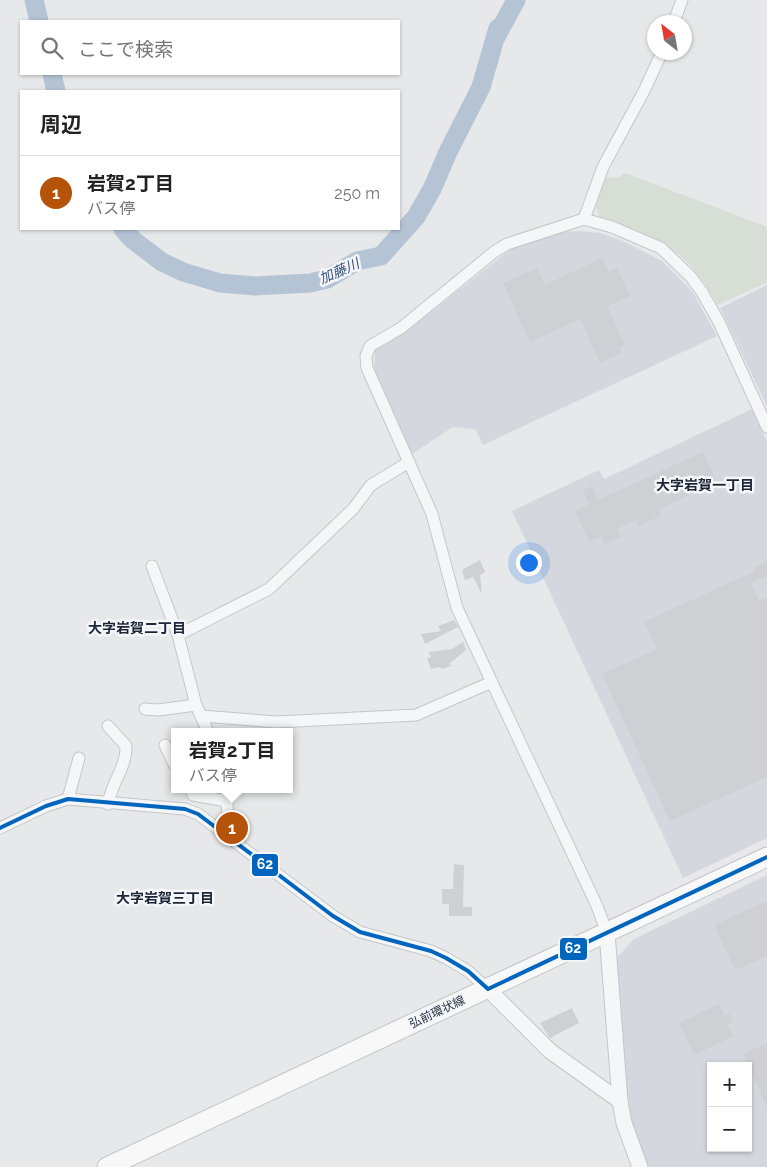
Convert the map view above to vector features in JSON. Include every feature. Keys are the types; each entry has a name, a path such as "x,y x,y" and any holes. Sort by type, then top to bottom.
{"main road":[{"name":"弘前環状線","path":"107,1167 767,857"}],"street":[{"path":"677,15 682,0"},
{"path":"584,219 603,167 658,60"},
{"path":"640,1167 624,1123 620,1101 607,933 597,906 457,608 432,514 368,368 366,356 370,346 401,328 494,252 507,244 584,219 612,227 661,248 691,276 719,322 767,427"},
{"path":"178,635 270,589 353,509 370,485 409,462"},
{"path":"152,566 178,635 196,705 206,728"},
{"path":"201,716 277,722 416,715 492,682"},
{"path":"145,709 158,710 196,705"},
{"path":"108,726 126,746 126,755 110,791 108,804"},
{"path":"165,745 171,758"},
{"path":"68,799 80,758"},
{"path":"192,793 207,799 227,801"},
{"path":"225,834 228,820 226,793"},
{"path":"0,828 46,806 68,799 108,804 185,809 198,814 333,916 360,932 431,951 468,971 550,1051 620,1101"}],"shaded area":[{"path":"625,173 767,227 767,282 718,305 694,270 669,247 639,231 600,217 596,207 605,177 618,178"},
{"path":"563,232 600,233 623,241 662,261 692,291 717,336 483,445 475,429 453,427 412,454 374,368 375,350 412,327 511,249"},
{"path":"767,285 767,406 720,308"},
{"path":"752,409 767,442 767,838 683,878 512,511 599,470 604,479"},
{"path":"767,875 767,1167 648,1167 632,1122 627,1099 621,1006 615,960 634,939"}],"building":[{"path":"602,258 609,272 617,268 630,296 607,306 625,345 620,347 622,353 600,363 580,319 530,342 503,283 537,268 545,285"},
{"path":"703,452 717,483 659,509 662,515 638,526 636,520 617,529 621,537 605,544 602,536 589,542 575,511 589,504 583,490 592,486 598,500"},
{"path":"480,560 485,572 480,575 482,594 473,577 465,580 462,570"},
{"path":"767,562 767,576 751,583 759,601 767,598 767,777 670,821 602,674 657,649 644,622 755,571 754,568"},
{"path":"454,620 458,627 425,644 421,634 441,631 438,626"},
{"path":"463,642 466,650 449,664 451,666 442,669 439,667 431,669 427,658 431,657 429,652 452,649"},
{"path":"454,864 464,865 463,907 472,907 472,916 449,916 449,904 442,904 442,889 453,889"},
{"path":"767,901 767,956 735,970 714,925"},
{"path":"719,1004 724,1015 729,1013 733,1022 728,1024 733,1036 694,1055 679,1023"},
{"path":"572,1008 579,1023 550,1038 540,1023"},
{"path":"767,1043 767,1107 752,1074 752,1062 747,1062 743,1054"}],"waterway":[{"name":"加藤川","path":"34,0 39,20"},
{"name":"加藤川","path":"124,230 133,240 162,262 183,272 220,283 255,286 310,283 327,279 357,261 381,256 416,217 432,189 448,152 481,87 498,28 496,37 516,0"},
{"name":"加藤川","path":"52,75 56,90"}],"transit line":[{"name":"62","path":"0,828 46,806 68,799 185,809 198,814 333,916 360,932 431,951 446,958 468,971 488,989 767,857"}],"place":[{"name":"岩賀2丁目","path":"232,828"}],"district":[{"name":"大字岩賀一丁目","path":"705,485"},
{"name":"大字岩賀二丁目","path":"137,628"},
{"name":"大字岩賀三丁目","path":"165,898"}]}
